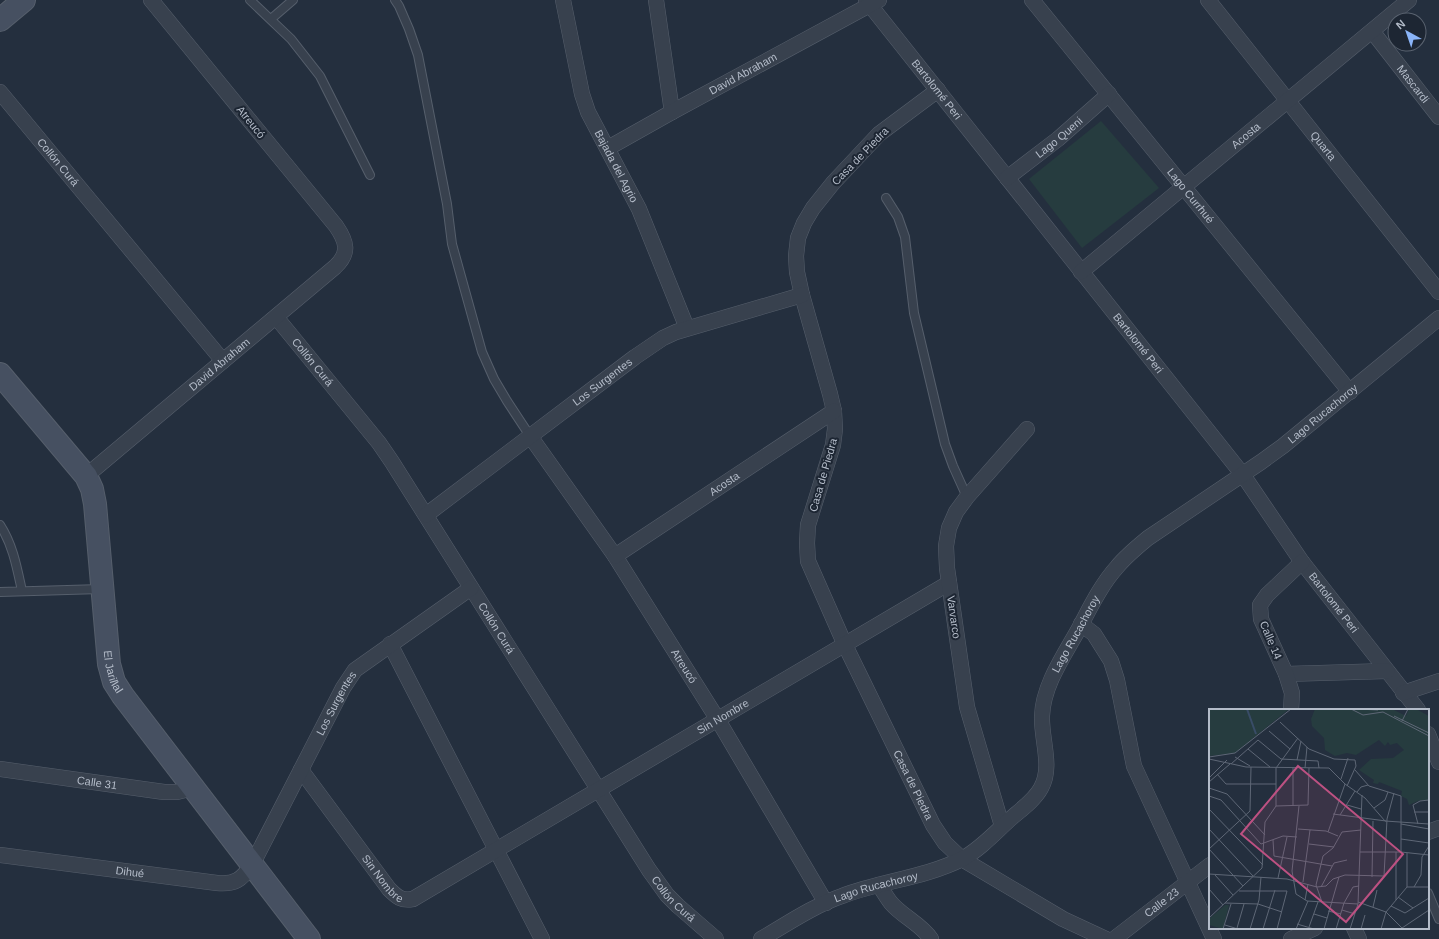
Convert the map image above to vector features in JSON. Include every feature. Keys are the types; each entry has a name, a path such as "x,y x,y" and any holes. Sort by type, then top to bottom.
{"street":[{"path":"0,20 24,0"},
{"name":"Atreucó","path":"151,0 336,226 344,240 346,247"},
{"name":"Bajada del Agrio","path":"563,0 582,94 588,112 639,209 687,328"},
{"path":"656,0 672,112"},
{"name":"Lago Currhué","path":"1032,0 1350,392"},
{"name":"Quarta","path":"1208,0 1439,292"},
{"name":"Acosta","path":"1082,272 1287,100 1410,0"},
{"name":"David Abraham","path":"608,148 872,2"},
{"name":"Bartolomé Peri","path":"872,2 1007,178 1243,475 1302,562 1417,709"},
{"name":"Mascardi","path":"1372,31 1439,117"},
{"name":"Casa de Piedra","path":"938,90 879,134 813,208 804,223 798,238 796,256 797,272 834,411 835,429 833,445 808,525 808,561 845,645 933,825 945,843 962,859 1063,919 1106,939"},
{"name":"Collón Curá","path":"0,92 223,361"},
{"name":"Lago Queni","path":"1007,178 1058,139 1109,94"},
{"name":"David Abraham","path":"86,476 340,262 345,255 346,247"},
{"name":"Los Surgentes","path":"426,515 650,346 663,338 687,328 802,295"},
{"name":"Collón Curá","path":"276,317 378,443 426,515 649,870 667,895 716,939"},
{"name":"Lago Rucachoroy","path":"761,939 841,896 922,874 962,859 972,852 1033,798 1041,788 1046,778 1042,730 1044,699 1050,683 1081,624 1103,585 1116,567 1148,538 1243,475 1283,446 1439,318"},
{"name":"El Jarillal","path":"0,374 86,476 89,482 94,496 109,664 114,682 123,696 309,939"},
{"name":"Acosta","path":"616,556 834,411"},
{"name":"Varvarco","path":"1002,826 967,707 949,583 946,546 950,528 956,512 967,497 1027,429"},
{"name":"Atreucó","path":"530,436 616,556 718,720 826,903"},
{"name":"Calle 14","path":"1291,709 1292,694 1286,674 1261,619 1260,605 1267,595 1302,562"},
{"name":"Sin Nombre","path":"301,770 389,889 399,898 405,900 413,899 949,583"},
{"name":"Los Surgentes","path":"252,865 354,670 471,588"},
{"path":"1081,624 1094,634 1111,661 1117,680 1134,766 1209,928"},
{"path":"390,644 542,939"},
{"path":"1286,674 1387,671"},
{"path":"1403,692 1439,681"},
{"path":"1429,737 1439,762"},
{"name":"Calle 31","path":"0,769 164,792 177,792 193,788"},
{"path":"1429,832 1439,828"},
{"name":"Dihué","path":"0,855 223,884 235,882 246,873 252,865"},
{"name":"Calle 23","path":"1114,939 1209,866"},
{"path":"879,885 892,904 913,921 931,939"},
{"path":"1209,929 1214,939"},
{"path":"1291,939 1313,929"},
{"path":"1354,929 1359,939"}],"lane":[{"path":"250,0 291,39 320,76 370,176"},
{"path":"271,19 293,0"},
{"path":"395,0 409,29 418,55 447,204 452,244 482,352 504,396 530,436"},
{"path":"886,198 898,217 905,237 914,313 945,444 967,497"},
{"path":"0,525 6,534 13,553 22,591"},
{"path":"0,592 102,589"},
{"path":"1429,895 1439,919"}],"green space":[{"path":"1101,121 1159,188 1082,248 1029,179"}]}
